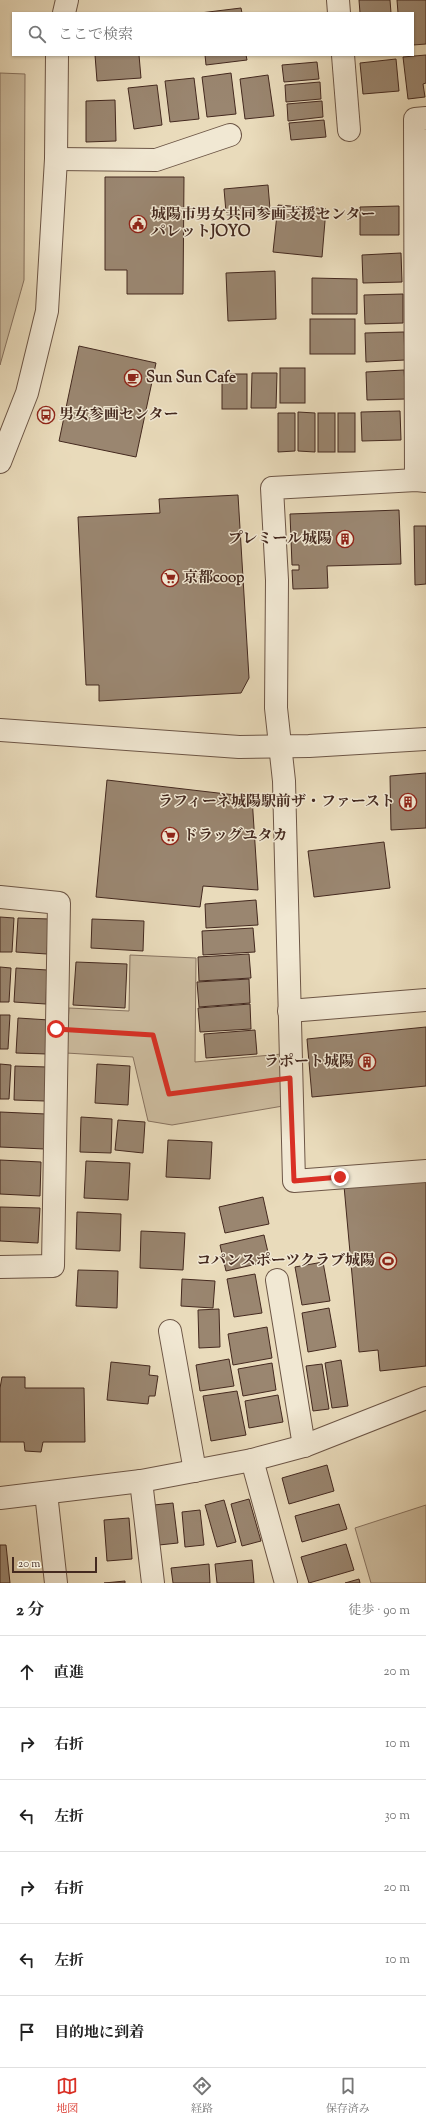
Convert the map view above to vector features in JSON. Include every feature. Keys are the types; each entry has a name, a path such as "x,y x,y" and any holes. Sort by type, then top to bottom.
{"street":[{"path":"64,12 67,0"},
{"path":"338,0 340,12"},
{"path":"0,462 27,393 48,311 56,159 57,56"},
{"path":"343,56 349,130"},
{"path":"426,118 414,119 421,251 421,480 272,488 277,580 276,708 284,781 290,1078 294,1181 426,1171"},
{"path":"56,159 156,160 230,135"},
{"path":"0,730 239,747 310,746 426,739"},
{"path":"0,897 59,903 53,1266 0,1267"},
{"path":"289,1012 426,1000"},
{"path":"277,1280 304,1446"},
{"path":"170,1331 195,1471"},
{"path":"0,1498 141,1481 252,1460 304,1446 426,1398"},
{"path":"252,1460 286,1583"},
{"path":"141,1481 154,1583"},
{"path":"46,1493 56,1583"}],"path":[{"path":"56,1029 153,1035 169,1094 290,1078"}],"shaded area":[{"path":"0,73 25,74 24,280 0,365"},
{"path":"130,955 196,958 195,1062 282,1054 283,1106 172,1125 148,1121 133,1057 66,1053 69,1008 129,1011"},
{"path":"426,1505 426,1583 371,1583 355,1528"}],"building":[{"path":"359,0 390,0 391,12 360,12"},
{"path":"397,0 426,0 426,44 414,45 414,12 398,12"},
{"path":"241,8 242,12 208,12"},
{"path":"426,55 426,83 423,84 425,97 408,99 403,57"},
{"path":"95,56 139,56 141,78 97,81"},
{"path":"205,56 246,56 247,60 206,65"},
{"path":"396,59 399,91 363,94 360,63"},
{"path":"317,62 319,79 284,82 282,65"},
{"path":"231,73 236,114 207,117 202,77"},
{"path":"268,75 274,116 245,119 240,79"},
{"path":"194,78 199,119 170,122 165,81"},
{"path":"320,82 321,99 286,102 285,85"},
{"path":"157,85 162,125 134,129 128,88"},
{"path":"115,100 116,141 86,142 86,101"},
{"path":"322,101 323,117 288,121 287,104"},
{"path":"324,120 326,137 291,140 289,123"},
{"path":"105,177 184,177 183,294 127,294 127,270 105,270"},
{"path":"268,185 270,209 226,212 224,189"},
{"path":"278,205 326,209 322,257 273,252"},
{"path":"399,206 399,235 360,235 360,207"},
{"path":"401,253 402,282 363,283 362,255"},
{"path":"275,271 276,319 228,321 226,273"},
{"path":"312,278 357,279 357,314 312,314"},
{"path":"403,294 403,323 365,324 364,295"},
{"path":"310,319 355,319 355,354 310,354"},
{"path":"404,332 405,360 366,362 365,333"},
{"path":"79,346 156,363 136,457 59,441"},
{"path":"280,368 305,368 305,403 280,403"},
{"path":"404,370 406,399 367,400 366,372"},
{"path":"252,373 277,373 276,408 251,408"},
{"path":"222,374 247,374 247,409 222,409"},
{"path":"400,411 401,440 362,441 361,412"},
{"path":"298,412 315,413 315,452 298,451"},
{"path":"278,413 295,413 295,451 278,452"},
{"path":"318,413 335,413 335,452 318,452"},
{"path":"338,413 355,413 355,452 338,452"},
{"path":"238,495 249,678 241,693 99,701 99,685 86,685 78,517 160,513 159,499"},
{"name":"プレミール城陽","path":"399,510 401,564 327,566 328,588 293,589 292,570 299,570 299,565 292,565 290,514"},
{"path":"414,526 426,526 426,584 415,585"},
{"name":"ラフィーネ城陽駅前ザ・ファースト","path":"426,773 426,828 391,830 390,776"},
{"path":"107,780 252,797 258,890 203,886 200,907 96,897"},
{"path":"384,842 390,888 314,897 308,851"},
{"path":"256,900 258,925 206,928 205,904"},
{"path":"0,917 14,918 12,952 0,952"},
{"path":"18,918 49,919 47,954 16,952"},
{"path":"92,919 144,921 143,951 91,948"},
{"path":"253,928 255,952 203,955 202,931"},
{"path":"249,954 251,978 199,981 198,957"},
{"path":"76,962 127,964 125,1008 73,1005"},
{"path":"0,967 11,968 9,1002 0,1002"},
{"path":"16,968 47,970 46,1004 14,1002"},
{"path":"249,979 250,1003 199,1007 197,982"},
{"path":"250,1004 251,1029 200,1032 198,1008"},
{"path":"0,1015 10,1015 8,1049 0,1049"},
{"path":"18,1018 49,1020 47,1054 16,1053"},
{"name":"ラポート城陽","path":"426,1027 426,1086 312,1097 307,1039"},
{"path":"255,1030 257,1054 206,1058 204,1034"},
{"path":"0,1064 11,1065 9,1099 0,1099"},
{"path":"97,1064 130,1066 128,1105 95,1103"},
{"path":"15,1066 47,1067 45,1101 14,1100"},
{"path":"0,1112 46,1114 45,1149 0,1147"},
{"path":"81,1117 112,1119 111,1153 80,1152"},
{"path":"118,1120 145,1122 143,1153 115,1150"},
{"path":"168,1140 212,1142 210,1179 166,1177"},
{"path":"0,1160 41,1162 40,1196 0,1194"},
{"path":"86,1161 130,1163 128,1200 84,1198"},
{"name":"コパンスポーツクラブ城陽","path":"426,1179 426,1366 380,1371 378,1350 359,1352 344,1186"},
{"path":"263,1197 269,1224 225,1233 219,1207"},
{"path":"0,1207 40,1208 38,1243 0,1241"},
{"path":"77,1212 121,1214 120,1251 76,1249"},
{"path":"141,1231 185,1233 183,1270 140,1268"},
{"path":"264,1235 270,1261 226,1271 220,1245"},
{"path":"323,1262 330,1301 302,1305 295,1267"},
{"path":"78,1270 118,1271 117,1308 76,1306"},
{"path":"255,1274 262,1313 234,1317 227,1279"},
{"path":"182,1279 215,1281 213,1308 181,1306"},
{"path":"329,1308 336,1347 308,1352 302,1313"},
{"path":"219,1309 220,1347 199,1348 198,1310"},
{"path":"267,1327 272,1358 233,1365 228,1334"},
{"path":"229,1359 234,1386 200,1391 196,1365"},
{"path":"341,1360 348,1406 332,1408 325,1363"},
{"path":"111,1362 150,1366 149,1375 158,1376 155,1396 149,1396 148,1404 107,1400"},
{"path":"272,1363 276,1390 243,1396 238,1369"},
{"path":"322,1364 329,1409 313,1411 306,1366"},
{"path":"2,1377 25,1377 25,1388 84,1388 85,1442 43,1442 41,1452 25,1451 24,1442 0,1442 0,1388"},
{"path":"237,1391 246,1435 211,1441 203,1396"},
{"path":"278,1395 283,1422 249,1428 245,1401"},
{"path":"327,1465 334,1491 289,1504 282,1478"},
{"path":"249,1499 261,1541 242,1546 231,1504"},
{"path":"224,1500 236,1542 217,1547 205,1505"},
{"path":"173,1503 178,1543 159,1545 154,1505"},
{"path":"339,1504 347,1529 302,1542 295,1516"},
{"path":"200,1510 204,1545 185,1547 182,1512"},
{"path":"129,1518 132,1559 107,1561 104,1520"},
{"path":"346,1544 354,1570 309,1583 301,1557"},
{"path":"0,1545 6,1545 10,1583 0,1583"},
{"path":"252,1560 254,1583 217,1583 215,1564"},
{"path":"209,1564 210,1583 173,1583 171,1568"},
{"path":"359,1579 360,1583 345,1583"},
{"path":"125,1581 125,1583 104,1583"}],"place":[{"name":"城陽市男女共同参画支援センター パレットJOYO","path":"138,224"},
{"name":"Sun Sun Cafe","path":"133,378"},
{"name":"男女参画センター","path":"46,415"},
{"name":"プレミール城陽","path":"345,539"},
{"name":"京都coop","path":"170,578"},
{"name":"ラフィーネ城陽駅前ザ・ファースト","path":"408,802"},
{"name":"ドラッグユタカ","path":"170,836"},
{"name":"ラポート城陽","path":"367,1062"},
{"name":"コパンスポーツクラブ城陽","path":"388,1261"}],"route":[{"path":"56,1029 153,1035 169,1094 290,1078 294,1181 340,1177"}]}
